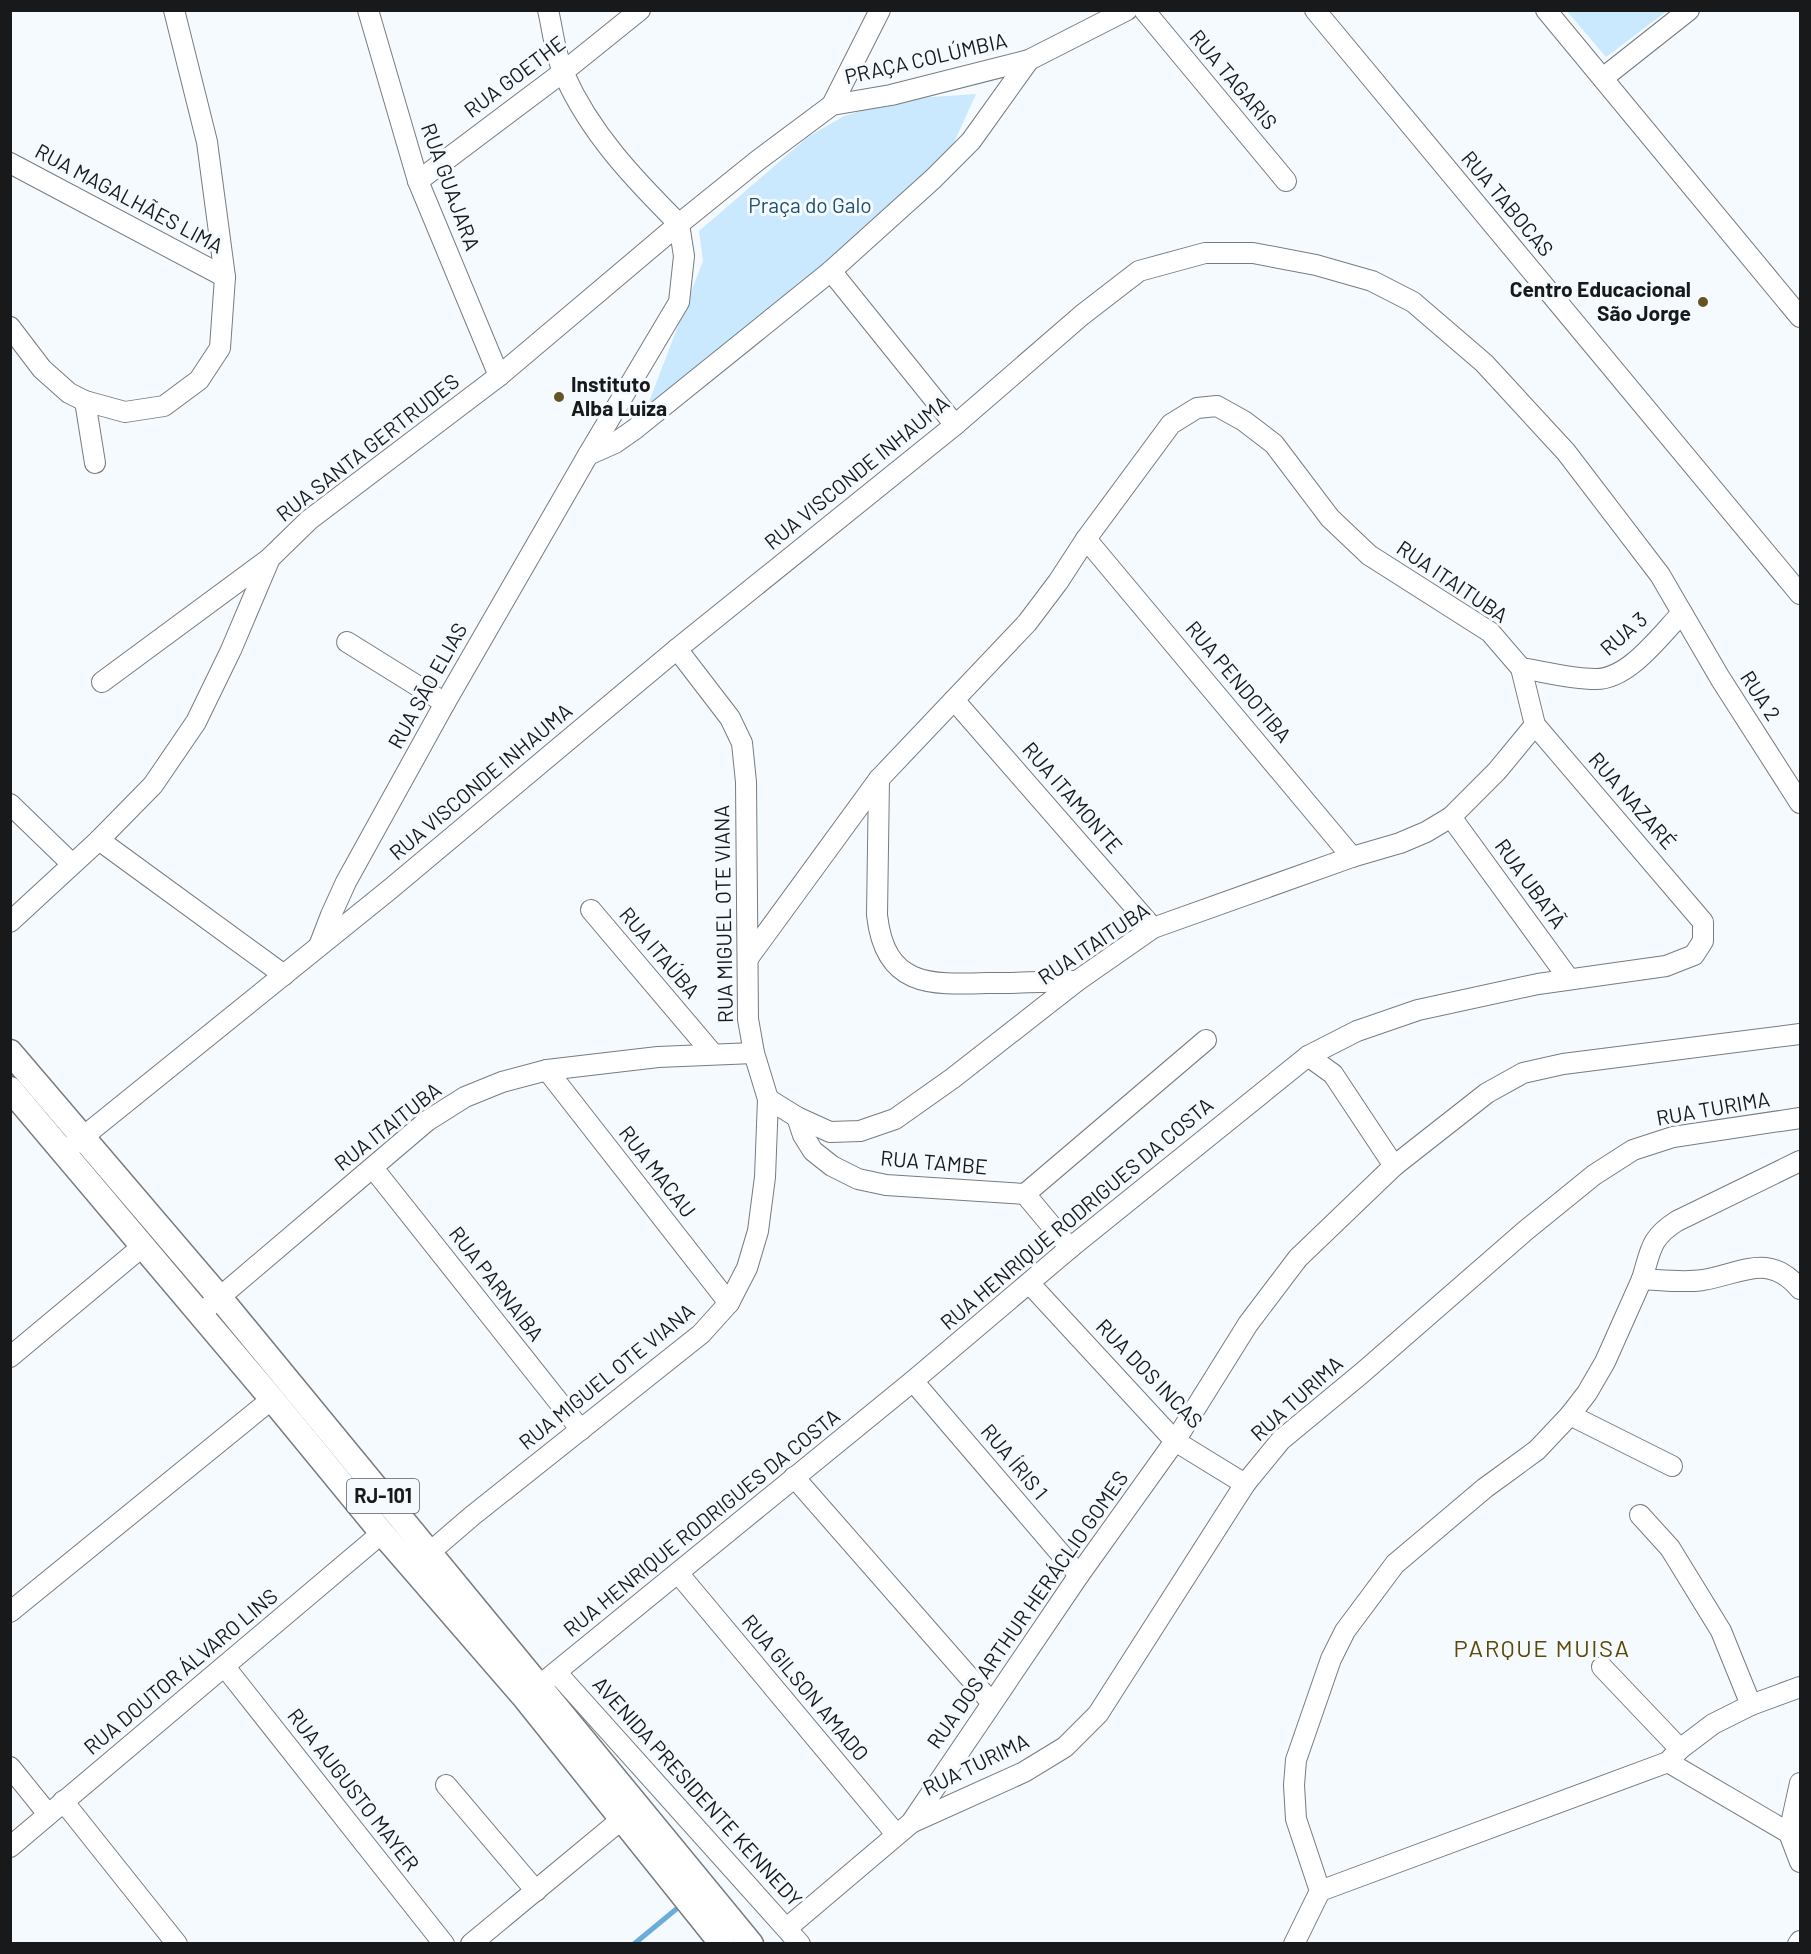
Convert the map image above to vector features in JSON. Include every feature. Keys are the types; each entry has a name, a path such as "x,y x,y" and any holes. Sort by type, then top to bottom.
{"main road":[{"name":"RJ-101","path":"10,1052 220,1298 429,1553 541,1685 751,1944"},
{"name":"RJ-101","path":"10,1089 382,1533 541,1685 622,1819 722,1944"}],"street":[{"path":"10,327 42,369 69,393 85,402 125,412 164,406 199,380 220,348 225,277 207,142 174,10"},
{"name":"RUA GUAJARA","path":"368,10 418,181 499,376"},
{"path":"548,10 562,72 581,108 609,149 679,224 684,256 679,302 588,455"},
{"name":"RUA GOETHE","path":"418,181 640,10"},
{"path":"832,105 880,10"},
{"path":"1029,60 1126,10"},
{"name":"RUA TAGARIS","path":"1143,10 1287,181"},
{"name":"RUA TABOCAS","path":"1315,10 1800,594"},
{"path":"1546,10 1800,317"},
{"path":"1603,78 1689,10"},
{"name":"PRAÇA COLÚMBIA","path":"679,224 757,161 832,105 891,94 1029,60"},
{"name":"PRAÇA COLÚMBIA","path":"588,455 635,429 831,270 933,179 971,141 1029,60"},
{"name":"RUA MAGALHÃES LIMA","path":"10,163 225,277"},
{"name":"RUA SANTA GERTRUDES","path":"10,922 99,840 153,785 196,722 231,650 270,558 309,520 499,376 679,224"},
{"name":"RUA VISCONDE INHAUMA","path":"63,1153 284,975 677,649 955,425 1082,315 1139,271 1205,252 1253,253 1316,265 1372,281 1413,302 1485,363 1566,452 1660,575 1682,613"},
{"path":"831,270 955,425"},
{"path":"85,402 95,463"},
{"name":"RUA ITAITUBA","path":"749,957 879,780 1027,622 1171,424 1197,408 1217,406 1244,421 1274,444 1330,518 1370,555 1490,632 1521,668 1535,725 1497,771 1451,817 1425,832 1400,843 1352,857 1153,928 1077,981 953,1078 895,1119 860,1131 830,1132 797,1117 768,1099"},
{"name":"RUA SĀO ELIAS","path":"319,946 346,882 444,703 588,455"},
{"name":"RUA PENDOTIBA","path":"1086,538 1352,857"},
{"path":"102,682 270,558"},
{"name":"RUA 3","path":"1521,668 1596,680 1619,674 1634,662 1682,613"},
{"name":"RUA 2","path":"1682,613 1720,678 1800,803"},
{"path":"347,642 444,703"},
{"name":"RUA MIGUEL OTE VIANA","path":"429,1553 472,1516 701,1334 729,1303 747,1268 758,1231 765,1177 768,1099 754,1053 748,1019 746,782 742,743 730,718 677,649"},
{"name":"RUA ITAMONTE","path":"954,700 1153,928"},
{"name":"RUA NAZARÉ","path":"1535,725 1693,908"},
{"path":"879,780 877,915 879,936 888,955 903,971 924,982 946,985 1077,981"},
{"path":"10,804 72,864"},
{"name":"RUA UBATÃ","path":"1451,817 1569,980"},
{"path":"99,840 284,975"},
{"name":"RUA HENRIQUE RODRIGUES DA COSTA","path":"541,1685 914,1381 1070,1248 1308,1056 1358,1031 1418,1010 1538,984 1666,966 1694,955 1703,941 1703,922 1693,908"},
{"name":"RUA ITAÚBA","path":"591,910 713,1054"},
{"name":"RUA DOS ARTHUR HERÁCLIO GOMES","path":"787,1928 903,1828 1175,1441 1248,1324 1298,1258 1394,1166 1487,1093 1522,1073 1563,1064 1800,1034"},
{"path":"1070,1248 1025,1194 1206,1040"},
{"name":"RUA ITAITUBA","path":"200,1314 427,1121 465,1097 502,1082 547,1071 604,1063 754,1053"},
{"path":"1308,1056 1333,1074 1394,1166"},
{"name":"RUA MACAU","path":"547,1071 729,1303"},
{"name":"RUA TAMBE","path":"797,1117 803,1135 813,1151 832,1166 858,1179 886,1185 1025,1194"},
{"name":"RUA TURIMA","path":"903,1828 1024,1772 1065,1747 1098,1714 1245,1484 1281,1440 1362,1373 1525,1231 1594,1175 1633,1150 1673,1137 1800,1118"},
{"path":"1320,1891 1296,1819 1294,1777 1296,1760 1331,1659 1345,1631 1395,1564 1485,1488 1536,1450 1570,1415 1587,1393 1605,1362 1642,1279 1653,1245 1662,1231 1677,1221 1800,1161"},
{"name":"RUA PARNAIBA","path":"373,1168 581,1430"},
{"path":"10,1357 143,1246"},
{"path":"1642,1279 1701,1281 1758,1268 1775,1269 1790,1276 1800,1289"},
{"name":"RUA DOS INCAS","path":"1030,1284 1175,1441 1245,1484"},
{"name":"RUA ÍRIS 1","path":"914,1381 1079,1575"},
{"path":"10,1612 272,1399"},
{"path":"1570,1415 1672,1466"},
{"path":"794,1478 991,1702"},
{"path":"1640,1515 1670,1548 1721,1631 1751,1705"},
{"name":"RUA DOUTOR ÁLVARO LINS","path":"10,1847 382,1533"},
{"name":"RUA GILSON AMADO","path":"678,1573 903,1828"},
{"name":"RUA AUGUSTO MAYER","path":"225,1667 444,1944"},
{"path":"1602,1667 1674,1756 1789,1833"},
{"name":"AVENIDA PRESIDENTE KENNEDY","path":"541,1685 787,1928 800,1944"},
{"path":"1294,1944 1320,1891 1674,1756 1713,1724 1751,1705 1800,1687"},
{"path":"10,1767 48,1814"},
{"path":"1800,1783 1789,1833 1800,1862"},
{"path":"446,1785 536,1891"},
{"path":"63,1801 177,1944"},
{"path":"471,1944 622,1819"}],"green space":[{"path":"1567,11 1667,11 1606,57"},
{"name":"Praça do Galo","path":"976,94 952,147 848,244 642,420 703,261 699,231 808,137 844,116 903,99"}],"waterway":[{"path":"634,1944 680,1906"}],"place":[{"name":"Centro Educacional São Jorge","path":"1703,302"},
{"name":"Instituto Alba Luiza","path":"559,397"}],"district":[{"name":"PARQUE MUISA","path":"1542,1649"}]}
